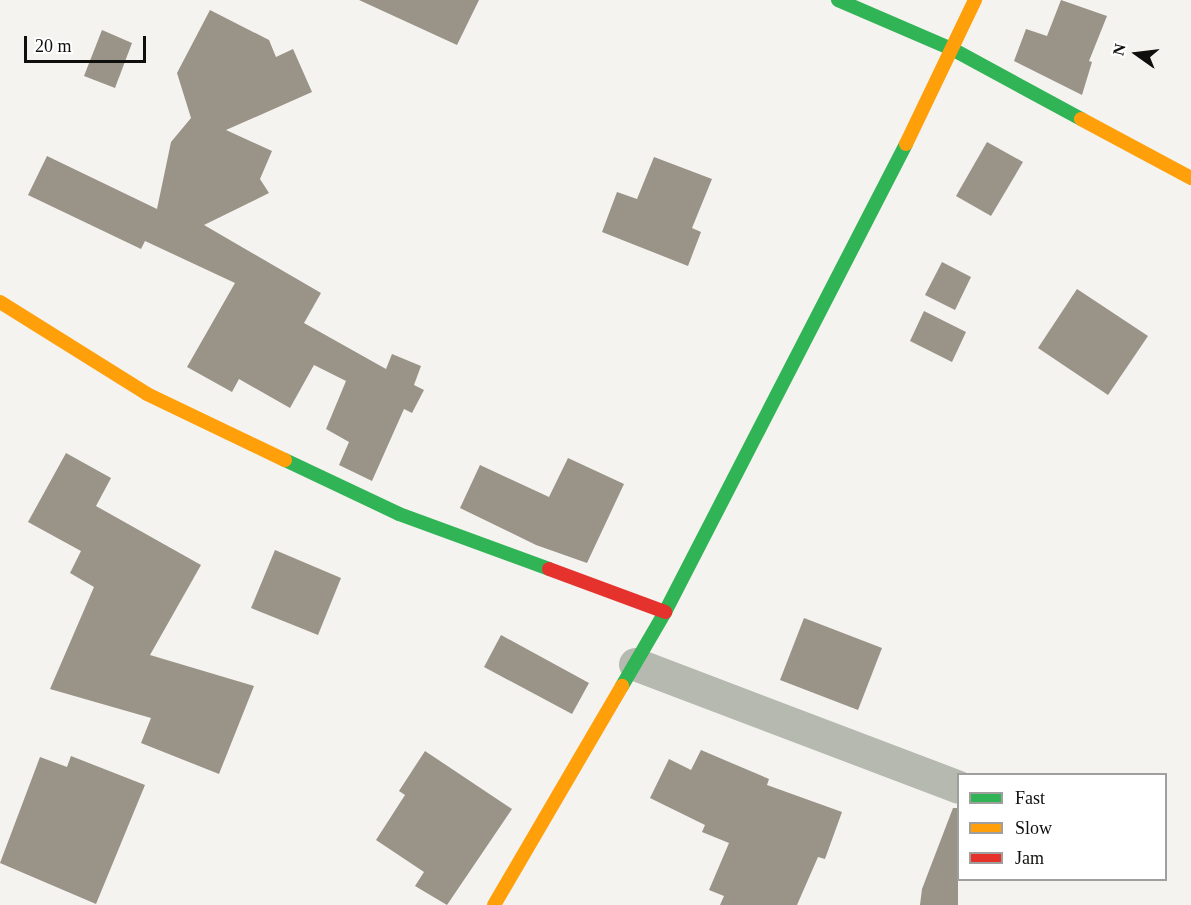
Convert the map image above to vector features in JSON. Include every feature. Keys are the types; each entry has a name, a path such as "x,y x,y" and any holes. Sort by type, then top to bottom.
{"street":[{"path":"838,0 954,50 1188,170"},
{"path":"494,905 665,612 954,50 975,0"},
{"path":"0,302 147,394 399,514 665,612"},
{"path":"635,664 957,787"}],"building":[{"path":"359,0 479,0 457,45"},
{"path":"1061,0 1107,16 1089,61 1092,62 1082,95 1014,61 1026,29 1047,36"},
{"path":"210,10 269,40 276,57 293,49 312,92 226,130 272,151 260,179 269,193 204,225 321,293 304,323 386,369 392,354 421,366 414,385 424,390 412,413 404,409 372,481 339,465 349,442 326,429 346,381 314,365 290,408 239,379 232,392 187,367 235,283 145,241 141,249 28,195 47,156 157,209 171,142 191,118 177,73"},
{"path":"102,30 132,43 115,88 84,76"},
{"path":"987,142 1023,162 991,216 956,196"},
{"path":"654,157 712,179 692,228 701,232 688,266 602,232 617,192 637,199"},
{"path":"942,262 971,277 955,310 925,295"},
{"path":"1077,289 1148,336 1108,395 1038,348"},
{"path":"924,311 966,332 952,362 910,341"},
{"path":"66,453 111,478 96,506 201,565 150,655 254,686 219,774 141,743 151,718 50,689 94,587 70,573 81,551 28,522"},
{"path":"568,458 624,484 587,563 536,545 460,508 480,465 549,497"},
{"path":"275,550 341,578 318,635 251,608"},
{"path":"804,618 882,648 858,710 780,680"},
{"path":"501,635 589,683 572,714 484,667"},
{"path":"701,750 769,779 767,785 842,812 825,859 818,857 797,905 720,905 724,896 709,890 729,843 702,832 705,825 650,798 669,759 691,770"},
{"path":"425,751 512,809 447,905 415,886 424,872 376,840 405,795 399,791"},
{"path":"71,756 145,785 96,904 0,863 40,757 67,767"},
{"path":"953,808 957,808 958,905 920,905 922,889"}],"traffic: fast":[{"path":"838,0 954,50 1081,119"},
{"path":"622,686 665,612 906,144"},
{"path":"285,460 399,514 549,569"}],"traffic: slow":[{"path":"906,144 975,0"},
{"path":"1081,119 1191,178"},
{"path":"0,302 147,394 285,460"},
{"path":"494,905 622,686"}],"traffic: jam":[{"path":"549,569 665,612"}]}
